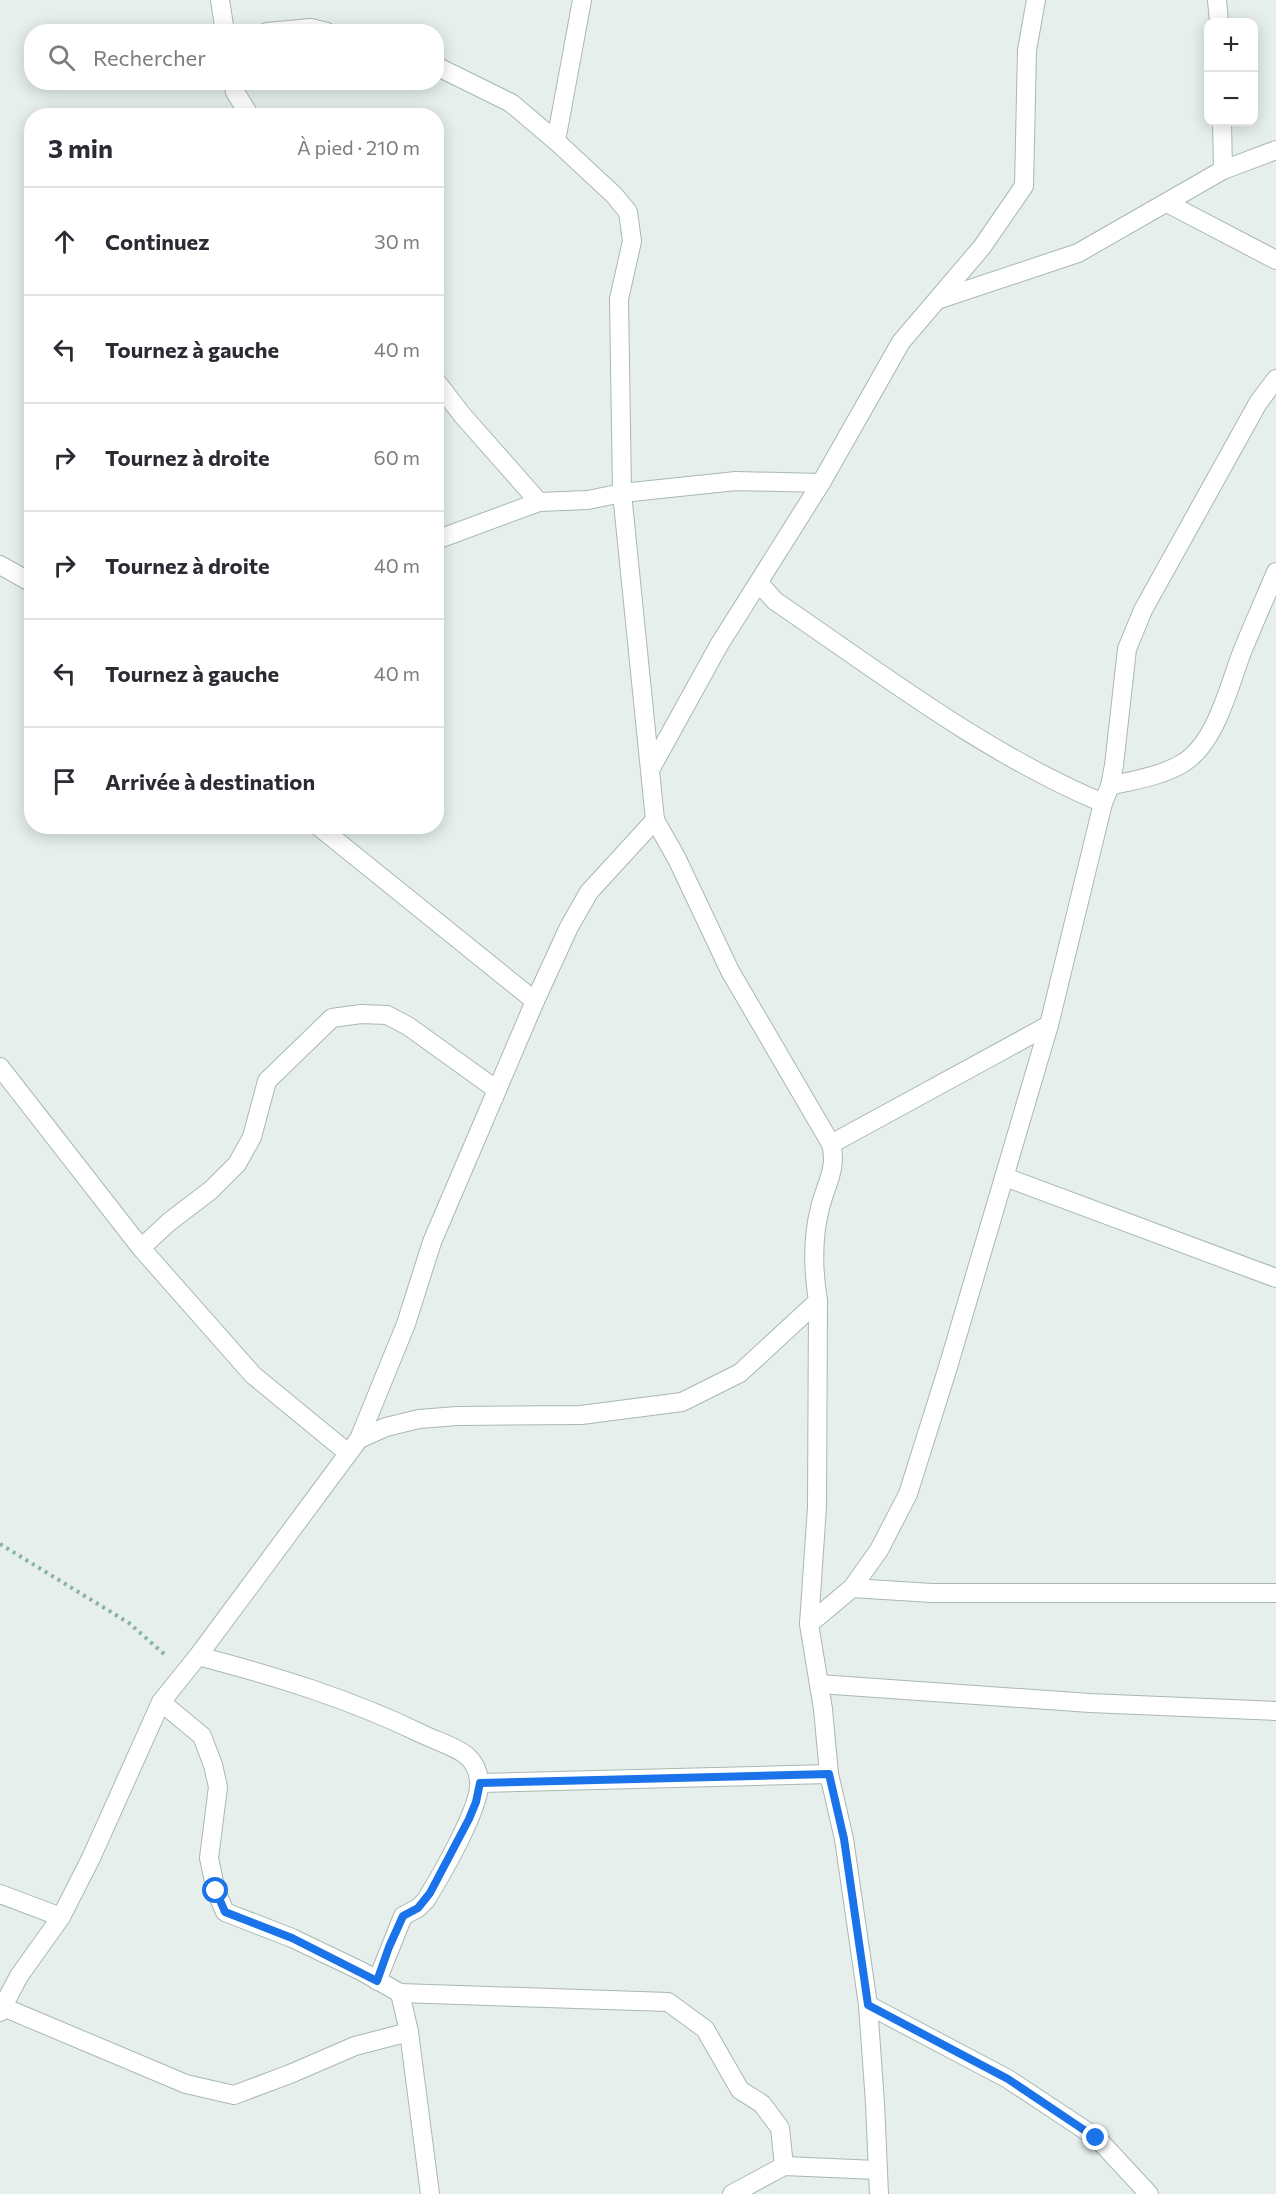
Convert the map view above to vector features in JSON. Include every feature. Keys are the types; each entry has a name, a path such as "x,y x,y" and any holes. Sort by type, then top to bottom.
{"street":[{"path":"220,0 224,24"},
{"path":"556,141 582,0"},
{"path":"650,770 719,645 821,483 901,342 982,248 1024,186 1027,50 1036,0"},
{"path":"1217,0 1219,18"},
{"path":"444,70 511,103 614,195 628,212 632,242 619,299 622,493 655,820 677,859 729,970 831,1144 834,1155 831,1174 820,1207 813,1245 814,1277 818,1302 817,1507 809,1624 819,1684 829,1774 844,1839 868,2005 879,2194"},
{"path":"235,90 245,108"},
{"path":"1222,126 1223,170"},
{"path":"937,300 1078,254 1223,170 1276,150"},
{"path":"1167,203 1276,260"},
{"path":"809,1624 852,1588 879,1550 908,1494 948,1368 1049,1026 1106,795 1120,715 1127,649 1143,610 1258,403 1276,379"},
{"path":"444,392 462,416 539,502"},
{"path":"444,537 539,502 588,500 622,493 736,481 821,483"},
{"path":"0,565 24,579"},
{"path":"759,583 775,601 932,710 1065,787 1106,795 1184,763 1204,743 1276,572"},
{"path":"409,2032 355,2046 234,2095 186,2084 1,2009 19,1976 61,1917 91,1858 161,1702 198,1656 353,1446 406,1324 432,1242 569,927 589,892 655,820"},
{"path":"328,834 535,1001"},
{"path":"141,1248 169,1222 211,1190 237,1164 252,1137 267,1081 332,1018 361,1014 387,1015 408,1026 498,1090"},
{"path":"831,1144 1049,1026"},
{"path":"0,1068 141,1248 253,1375 353,1446"},
{"path":"1005,1177 1276,1278"},
{"path":"353,1446 386,1427 419,1419 457,1416 581,1414 682,1401 740,1373 818,1302"},
{"path":"852,1588 932,1593 1276,1593"},
{"path":"198,1656 320,1691 395,1720 466,1755 476,1766 480,1783 469,1819 430,1893 418,1908 403,1916 377,1981"},
{"path":"819,1684 1090,1703 1276,1711"},
{"path":"161,1702 202,1736 213,1765 218,1787 209,1858 216,1891 225,1912 292,1938 400,1993 668,2002 705,2029 740,2090 762,2104 780,2128 784,2166"},
{"path":"480,1783 829,1774"},
{"path":"0,1894 61,1917"},
{"path":"400,1993 409,2032 430,2194"},
{"path":"868,2005 1008,2079 1096,2138 1149,2194"},
{"path":"732,2194 784,2166 878,2170"}],"path":[{"path":"0,1544 129,1623 185,1672"}],"route":[{"path":"216,1891 225,1912 292,1938 362,1971 377,1981 403,1916 418,1908 426,1900 469,1819 480,1783 829,1774 844,1839 868,2005 1008,2079 1096,2138"}]}
